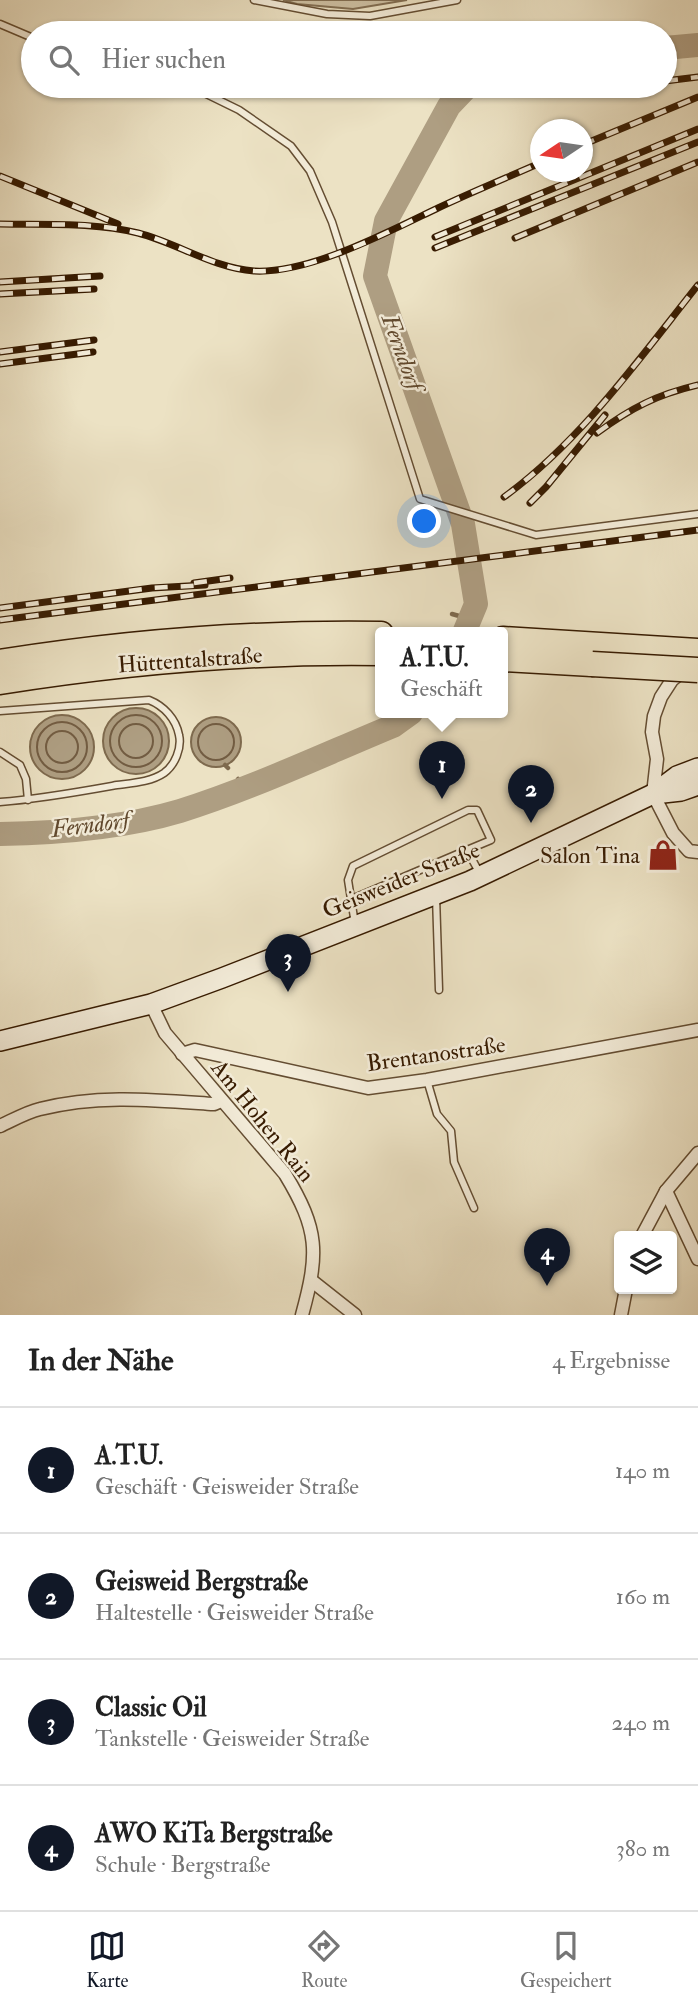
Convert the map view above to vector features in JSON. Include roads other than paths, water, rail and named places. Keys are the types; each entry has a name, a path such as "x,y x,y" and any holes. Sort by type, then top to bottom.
{"highway":[{"name":"Hüttentalstraße","path":"0,662 194,639 369,643"},
{"path":"508,639 698,651"},
{"name":"Hüttentalstraße","path":"0,682 130,663 272,654 369,643"},
{"path":"508,659 698,670"}],"main road":[{"name":"Geisweider Straße","path":"0,1041 151,1004 436,895 653,794 677,776 698,768"},
{"name":"Geisweider Straße","path":"653,794 681,791 698,785"}],"street":[{"path":"698,662 672,680 661,697 652,732 657,759 653,794 673,833 689,851 698,852"},
{"name":"Am Hohen Rain","path":"151,1004 165,1033 181,1054 285,1174 298,1195 314,1239 312,1281 302,1315"},
{"name":"Brentanostraße","path":"181,1054 195,1050 368,1088 427,1080 698,1030"},
{"path":"0,1126 37,1110 82,1101 144,1099 214,1104 221,1101"},
{"path":"645,1231 666,1191 698,1153"},
{"path":"666,1191 698,1259"},
{"path":"312,1281 355,1315"},
{"path":"621,1315 625,1294"}],"lane":[{"path":"254,0 327,14 370,16 457,0"},
{"path":"0,24 21,33"},
{"path":"214,98 239,110 291,146 310,171 332,222 420,499 536,535 698,514"},
{"path":"0,711 149,700 159,704 169,714 180,737 176,759 169,769 151,779 28,800 0,802"},
{"path":"0,752 20,765 26,779 28,800"},
{"path":"352,898 491,840 477,810 468,810 353,866 348,880 356,926"},
{"path":"467,850 481,875"},
{"path":"436,895 439,990"},
{"path":"427,1080 437,1114 451,1131 454,1162 474,1208"}],"water":[{"path":"136,708 159,718 169,741 159,764 136,774 113,764 103,741 113,718"},
{"path":"56,715 68,715 85,724 92,735 92,759 85,770 68,779 56,779 44,774 35,765 30,753 30,741 35,729 44,720"},
{"path":"216,717 234,724 241,742 234,760 216,767 198,760 191,742 198,724"}],"waterway":[{"name":"Ferndorf","path":"677,47 698,45"},
{"name":"Ferndorf","path":"457,98 449,106 386,221 375,276 463,524 476,604 466,627"},
{"path":"452,614 470,619"},
{"name":"Ferndorf","path":"0,834 91,828 136,822 180,811 314,760 393,726 404,718"},
{"path":"225,765 228,768"},
{"path":"238,779 244,787"}],"railway":[{"path":"677,80 698,77"},
{"path":"593,140 698,97"},
{"path":"435,237 698,129"},
{"path":"435,248 698,142"},
{"path":"515,238 698,162"},
{"path":"0,224 121,229 152,237 239,269 276,270 299,266 348,250 530,167"},
{"path":"0,176 118,224"},
{"path":"0,282 100,276"},
{"path":"504,497 532,475 584,425 698,285"},
{"path":"0,294 94,289"},
{"path":"0,352 94,340"},
{"path":"0,364 93,352"},
{"path":"597,433 644,403 698,385"},
{"path":"530,503 605,415"},
{"path":"0,620 698,530"},
{"path":"194,583 230,578"},
{"path":"0,608 152,588 205,585"}],"place":[{"name":"A.T.U.","path":"442,799"},
{"name":"Geisweid Bergstraße","path":"531,823"},
{"name":"Salon Tina","path":"663,855"},
{"name":"Classic Oil","path":"288,992"},
{"name":"AWO KiTa Bergstraße","path":"547,1286"}]}
